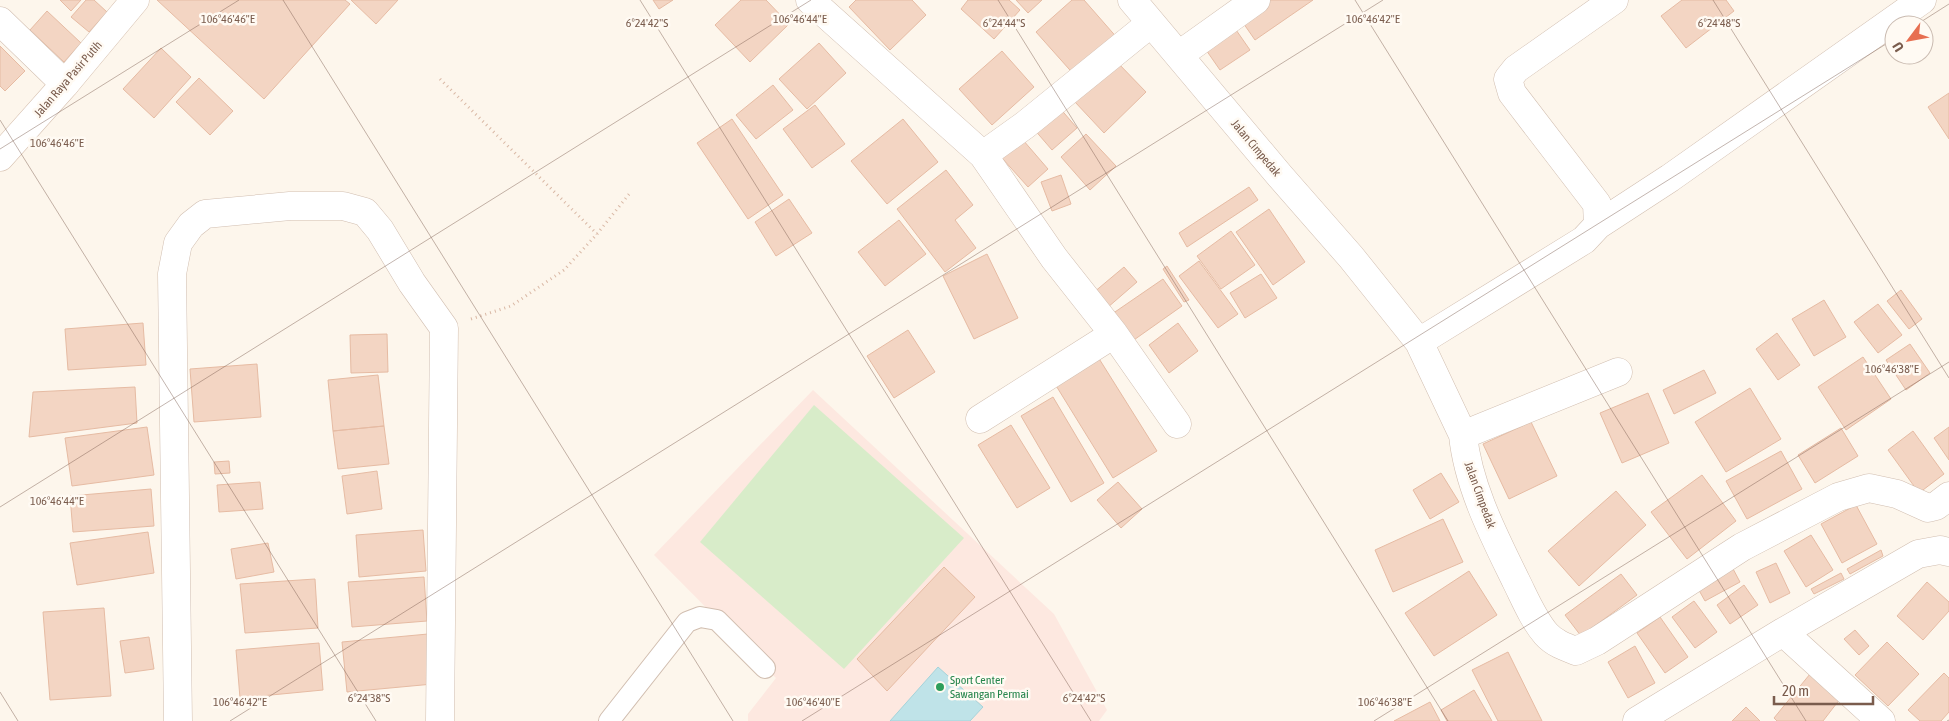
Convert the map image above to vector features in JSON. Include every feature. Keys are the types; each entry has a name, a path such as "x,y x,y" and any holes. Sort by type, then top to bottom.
{"street":[{"name":"Jalan Raya Pasir Putih","path":"0,157 65,84 135,0"},
{"path":"810,0 983,155 1054,258 1114,334 1177,424"},
{"name":"Jalan Cimpedak","path":"1132,0 1280,176 1351,257 1418,342 1463,435 1465,452 1477,494 1504,558 1528,606 1547,635 1561,646 1576,650 1597,641 1742,547 1838,497 1869,488 1938,502"},
{"path":"1179,55 1256,0"},
{"path":"1598,225 1597,204 1512,93 1508,79 1516,69 1614,0"},
{"path":"1418,342 1584,240 1598,225 1670,178 1922,0"},
{"path":"0,22 65,84"},
{"path":"983,155 1025,125 1150,23"},
{"path":"178,721 172,274 178,243 191,225 205,214 299,206 343,206 365,212 380,230 412,283 444,328 440,721"},
{"path":"980,419 1114,334"},
{"path":"1463,435 1618,372"},
{"path":"1645,719 1783,632 1918,554 1944,551 1938,502"},
{"path":"1783,632 1881,721"}],"lane":[{"path":"609,721 687,622 700,617 717,620 765,668"}],"path":[{"path":"440,79 597,234"},
{"path":"444,328 510,306 564,270 597,234 630,193"}],"shaded area":[{"name":"Sport Center Sawangan Permai","path":"813,390 1054,614 1107,710 1099,721 748,721 748,714 776,678 654,555"}],"green space":[{"path":"814,405 964,538 844,669 700,542"}],"water":[{"name":"Sport Center Sawangan Permai","path":"938,667 983,707 970,721 890,721"}],"building":[{"path":"60,0 81,0 71,11"},
{"path":"86,0 94,0 107,12 89,32 71,17"},
{"path":"157,0 345,0 350,4 264,99"},
{"path":"351,0 398,0 376,24"},
{"path":"653,0 673,0 659,9"},
{"path":"741,0 766,0 789,24 750,62 715,25"},
{"path":"856,0 912,0 926,15 890,50 849,7"},
{"path":"968,0 1009,0 1020,10 994,39 961,9"},
{"path":"1016,0 1042,0 1028,13"},
{"path":"1072,0 1084,0 1119,40 1077,78 1036,32"},
{"path":"1264,0 1313,0 1255,40 1239,17"},
{"path":"1682,0 1726,0 1734,11 1686,48 1661,16"},
{"path":"47,11 81,43 64,62 30,30"},
{"path":"1234,27 1250,50 1220,70 1204,47"},
{"path":"819,43 846,73 807,109 779,79"},
{"path":"0,46 25,71 5,91 0,86"},
{"path":"161,48 191,77 154,118 123,89"},
{"path":"1002,51 1034,87 992,125 959,89"},
{"path":"1117,62 1146,92 1104,133 1075,102"},
{"path":"199,78 233,111 210,135 176,102"},
{"path":"773,85 793,110 756,139 736,115"},
{"path":"1949,93 1949,139 1928,107"},
{"path":"815,105 845,144 812,168 783,129"},
{"path":"1058,106 1077,128 1052,150 1033,128"},
{"path":"732,119 783,195 748,219 697,143"},
{"path":"903,119 938,162 887,204 851,161"},
{"path":"1086,134 1116,166 1090,190 1061,157"},
{"path":"1023,140 1048,169 1028,187 1002,158"},
{"path":"946,170 973,205 955,220 976,248 945,272 897,209"},
{"path":"1061,175 1071,204 1052,211 1041,182"},
{"path":"1249,187 1258,200 1187,247 1179,233"},
{"path":"789,199 812,233 776,256 755,222"},
{"path":"1269,209 1305,262 1273,285 1236,232"},
{"path":"899,220 926,254 885,286 858,252"},
{"path":"1231,231 1255,265 1221,289 1197,256"},
{"path":"987,254 1018,318 974,339 943,276"},
{"path":"1199,261 1238,314 1218,328 1179,276"},
{"path":"1167,266 1189,300 1184,302 1163,269"},
{"path":"1124,267 1137,282 1107,308 1093,293"},
{"path":"1261,274 1277,298 1245,318 1230,293"},
{"path":"1163,279 1182,306 1131,342 1112,314"},
{"path":"1901,290 1922,319 1909,329 1887,301"},
{"path":"1824,300 1846,337 1814,356 1792,319"},
{"path":"1878,304 1902,335 1878,353 1854,322"},
{"path":"143,323 146,365 68,370 65,329"},
{"path":"1178,323 1198,351 1169,373 1149,345"},
{"path":"908,330 935,372 894,398 867,356"},
{"path":"1777,333 1800,365 1778,380 1756,349"},
{"path":"387,334 388,372 351,373 350,335"},
{"path":"1910,344 1930,373 1906,390 1886,360"},
{"path":"1098,357 1157,451 1113,478 1055,384"},
{"path":"1863,357 1891,399 1846,430 1818,387"},
{"path":"257,364 261,417 194,422 190,369"},
{"path":"1704,370 1716,393 1674,414 1663,390"},
{"path":"378,375 384,426 333,431 328,380"},
{"path":"135,387 137,423 29,437 33,392"},
{"path":"1750,388 1781,439 1726,472 1695,422"},
{"path":"1648,393 1669,443 1622,463 1600,413"},
{"path":"1053,397 1104,483 1071,502 1021,416"},
{"path":"1531,422 1557,476 1509,499 1483,444"},
{"path":"1011,425 1050,488 1017,508 978,445"},
{"path":"384,426 389,464 338,469 333,431"},
{"path":"147,427 154,475 72,486 65,438"},
{"path":"1949,427 1949,460 1934,438"},
{"path":"1841,428 1858,456 1815,483 1798,455"},
{"path":"1913,431 1944,474 1919,493 1888,450"},
{"path":"1781,451 1802,489 1747,519 1726,481"},
{"path":"229,461 230,473 215,474 214,462"},
{"path":"377,471 382,509 347,514 342,476"},
{"path":"1441,473 1459,502 1430,519 1413,490"},
{"path":"1702,475 1736,521 1687,559 1651,512"},
{"path":"260,482 263,509 219,512 217,485"},
{"path":"1118,482 1142,509 1121,528 1097,500"},
{"path":"151,489 154,526 73,532 70,496"},
{"path":"1616,491 1646,525 1579,586 1548,551"},
{"path":"1856,505 1877,544 1842,563 1821,524"},
{"path":"1443,519 1463,562 1393,592 1375,550"},
{"path":"423,530 426,571 359,577 356,535"},
{"path":"148,532 154,573 77,585 70,543"},
{"path":"1811,535 1833,570 1806,587 1784,551"},
{"path":"268,543 274,572 236,579 231,549"},
{"path":"1881,550 1883,556 1850,574 1847,569"},
{"path":"1776,563 1790,593 1770,603 1756,572"},
{"path":"1731,565 1740,582 1705,601 1696,585"},
{"path":"944,567 975,597 887,691 857,659"},
{"path":"1469,571 1497,615 1434,656 1405,613"},
{"path":"1841,573 1844,579 1814,594 1811,589"},
{"path":"1621,574 1637,595 1581,636 1565,615"},
{"path":"424,577 427,621 352,627 348,582"},
{"path":"315,579 318,628 245,633 240,584"},
{"path":"1927,582 1949,602 1949,611 1923,640 1897,616"},
{"path":"1744,585 1758,605 1730,624 1717,605"},
{"path":"1694,601 1717,632 1695,648 1672,617"},
{"path":"104,608 111,696 50,700 43,612"},
{"path":"1660,617 1688,657 1665,673 1637,633"},
{"path":"1855,630 1869,646 1859,655 1844,639"},
{"path":"428,634 433,684 347,692 342,642"},
{"path":"149,637 154,669 125,673 120,641"},
{"path":"1887,642 1919,674 1888,706 1855,675"},
{"path":"319,643 323,690 240,698 236,650"},
{"path":"1635,646 1655,683 1628,698 1608,662"},
{"path":"1508,652 1542,721 1498,721 1472,670"},
{"path":"1944,673 1949,678 1949,712 1941,721 1920,721 1908,710"},
{"path":"1810,674 1840,699 1823,721 1777,721 1774,718"},
{"path":"1474,690 1492,721 1447,721 1441,710"},
{"path":"1430,702 1440,721 1394,721"},
{"path":"1746,707 1760,721 1732,721"}],"place":[{"name":"Sport Center Sawangan Permai","path":"940,687"}]}
